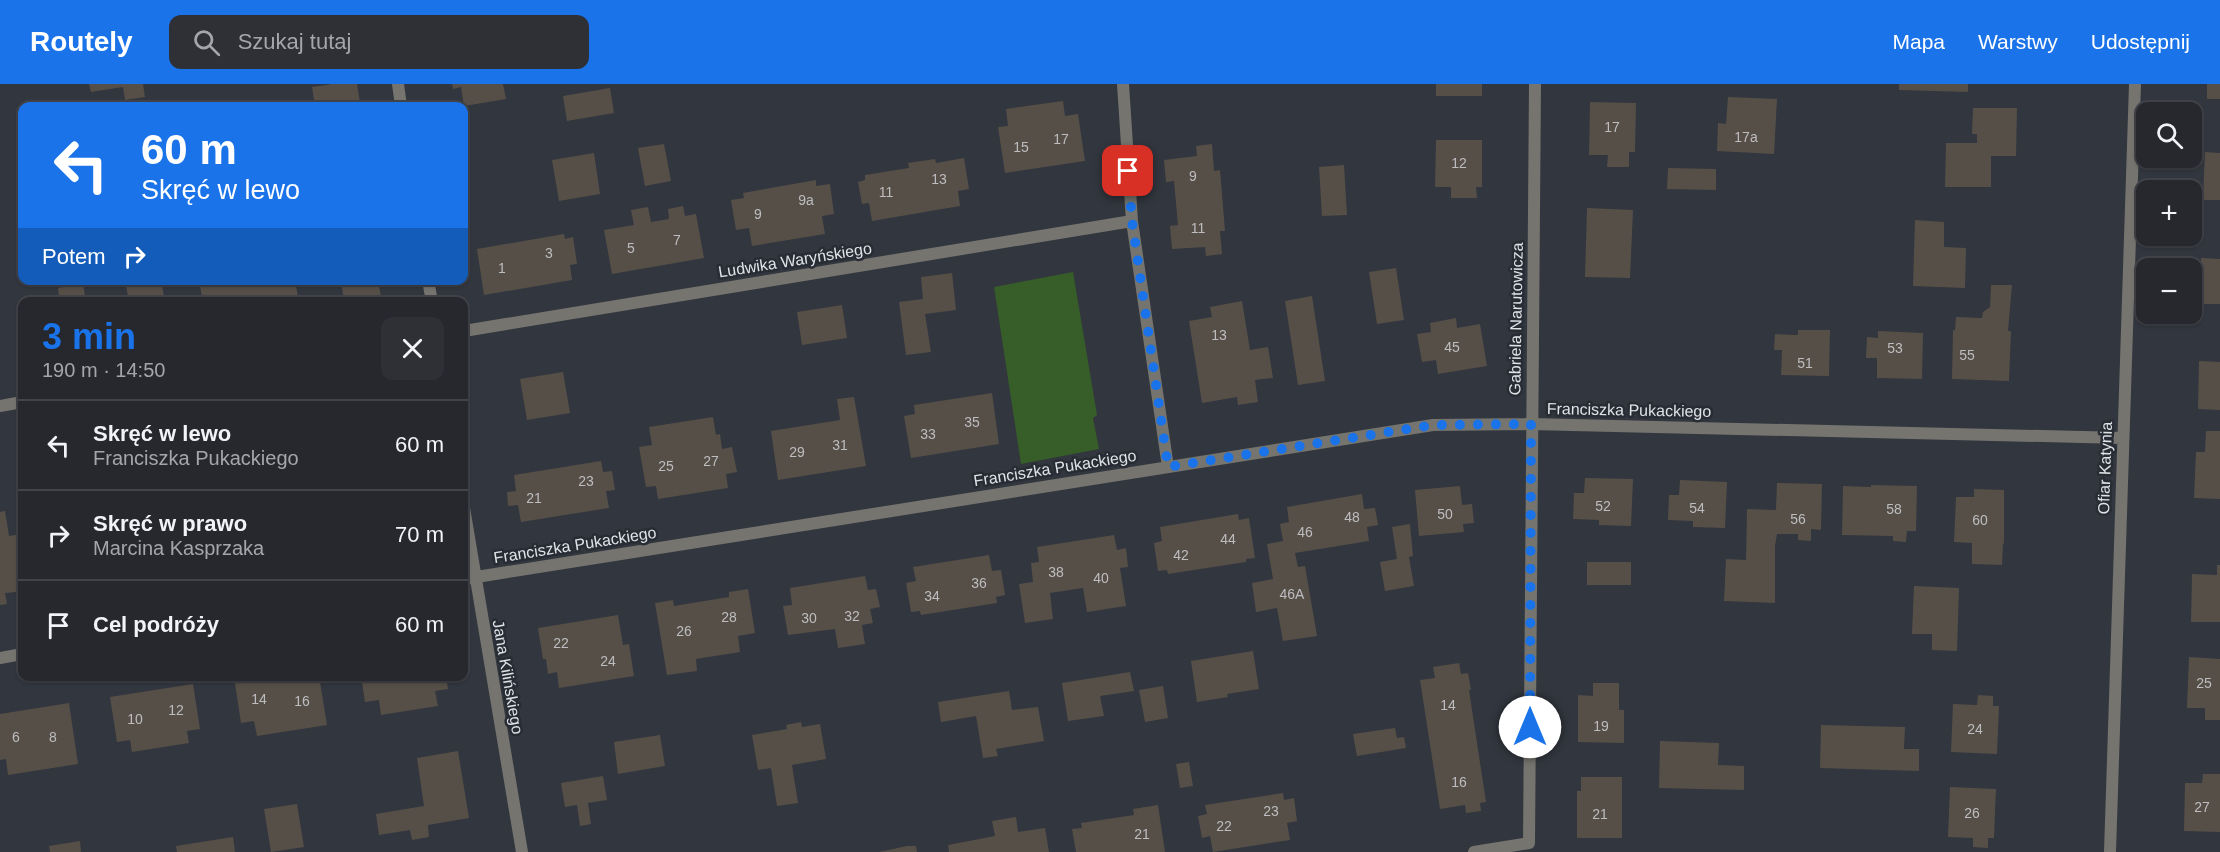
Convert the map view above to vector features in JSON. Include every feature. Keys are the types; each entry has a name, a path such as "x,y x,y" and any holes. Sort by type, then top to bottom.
{"street":[{"path":"398,84 400,102"},
{"path":"1123,84 1132,221 1168,467"},
{"name":"Gabriela Narutowicza","path":"1474,852 1529,843 1535,84"},
{"name":"Ofiar Katynia","path":"2110,852 2135,84"},
{"name":"Ludwika Waryńskiego","path":"468,331 1132,221"},
{"path":"0,406 18,403"},
{"name":"Franciszka Pukackiego","path":"469,578 1433,425 1531,424 2123,438"},
{"name":"Jana Kilińskiego","path":"469,578 522,852"},
{"path":"0,658 18,655"}],"green space":[{"path":"1073,272 1097,415 1093,418 1099,449 1021,464 994,287"}],"building":[{"path":"89,84 143,84 145,97 125,100 123,87 91,92"},
{"path":"357,84 360,102 314,102 312,87"},
{"path":"452,84 503,84 506,99 468,105 468,102 463,102 461,87 453,89"},
{"path":"1436,84 1482,84 1482,96 1436,96"},
{"path":"1899,84 1968,84 1968,92 1899,90"},
{"path":"2207,84 2220,84 2220,99 2207,99"},
{"path":"610,88 614,113 567,121 563,96"},
{"path":"1728,97 1777,99 1774,154 1717,151 1718,123 1726,124"},
{"path":"1063,101 1065,116 1078,114 1085,161 1005,173 998,127 1008,126 1006,109"},
{"path":"1590,102 1636,103 1635,152 1629,152 1629,167 1607,167 1608,155 1589,155"},
{"path":"1973,108 2017,108 2016,156 1991,156 1991,187 1945,187 1946,143 1977,143 1977,134 1972,134"},
{"path":"1436,140 1482,140 1482,187 1476,187 1477,198 1451,198 1451,187 1435,187"},
{"path":"664,144 671,181 645,186 638,148"},
{"path":"1212,144 1214,171 1220,170 1225,231 1220,231 1222,254 1206,256 1205,247 1172,249 1170,226 1178,225 1174,181 1166,182 1164,160 1197,156 1196,146"},
{"path":"2205,152 2220,153 2220,200 2203,200"},
{"path":"594,153 600,194 559,201 552,160"},
{"path":"964,158 969,189 958,191 960,206 872,221 869,203 862,204 858,182 865,180 865,175 909,168 908,163 935,159 936,163"},
{"path":"1344,165 1347,215 1322,216 1319,167"},
{"path":"1668,168 1716,169 1716,190 1667,189"},
{"path":"816,180 816,186 830,184 834,214 822,216 825,234 752,246 749,228 736,230 731,200 744,198 743,193"},
{"path":"683,206 685,216 696,214 704,258 612,274 604,230 634,225 631,210 648,207 651,222 669,219 668,209"},
{"path":"1587,208 1633,210 1630,278 1585,277"},
{"path":"1915,220 1944,222 1944,247 1966,248 1965,288 1913,286"},
{"path":"564,234 565,239 573,237 577,264 570,265 572,280 484,295 477,249"},
{"path":"2202,258 2220,259 2220,304 2202,304"},
{"path":"1396,268 1404,320 1377,324 1369,272"},
{"path":"952,273 956,310 925,314 931,352 906,355 899,302 923,299 921,277"},
{"path":"83,285 85,297 59,297 58,288"},
{"path":"126,285 162,285 164,297 128,297"},
{"path":"200,285 296,285 298,297 202,297"},
{"path":"342,285 379,285 381,297 343,297"},
{"path":"1991,285 2012,285 2008,331 2011,331 2009,381 1952,379 1953,330 1955,330 1956,317 1982,318 1983,312 1990,307"},
{"path":"1312,296 1325,381 1298,385 1285,301"},
{"path":"1242,301 1250,350 1268,347 1273,378 1255,380 1258,402 1238,405 1237,397 1202,403 1189,321 1212,317 1210,307"},
{"path":"842,305 847,338 802,345 797,312"},
{"path":"1456,318 1457,328 1480,324 1487,366 1438,374 1436,360 1422,362 1417,334 1431,332 1430,323"},
{"path":"1798,330 1830,330 1829,376 1781,375 1782,350 1774,350 1775,334 1798,335"},
{"path":"1878,331 1923,333 1922,379 1877,378 1877,358 1866,358 1867,337 1878,338"},
{"path":"2199,361 2220,362 2220,410 2198,409"},
{"path":"563,372 570,413 527,420 520,379"},
{"path":"992,393 999,444 911,458 904,416 915,414 914,405"},
{"path":"854,397 866,466 778,480 771,431 840,420 837,399"},
{"path":"713,417 716,435 720,434 722,449 732,447 737,472 726,474 728,488 658,499 656,486 646,487 639,447 652,445 649,427"},
{"path":"2206,431 2220,431 2220,499 2194,498 2196,452 2205,452"},
{"path":"601,461 603,472 612,471 615,490 606,491 609,508 521,522 518,505 508,506 507,492 516,491 514,475"},
{"path":"1585,478 1633,479 1631,526 1599,525 1599,520 1573,519 1574,493 1584,493"},
{"path":"1680,480 1727,482 1725,528 1693,527 1693,521 1668,520 1669,495 1679,495"},
{"path":"1777,483 1822,484 1821,530 1811,529 1811,541 1798,540 1798,534 1777,534 1775,603 1724,601 1726,559 1746,560 1747,509 1776,510"},
{"path":"1871,485 1917,486 1916,531 1907,531 1906,542 1893,541 1893,536 1842,535 1843,486 1871,487"},
{"path":"1460,486 1462,505 1472,504 1474,523 1463,524 1464,532 1419,536 1415,490"},
{"path":"1974,489 2004,490 2002,565 1972,564 1972,543 1954,542 1956,497 1974,497"},
{"path":"1362,494 1364,509 1375,508 1378,525 1367,527 1369,541 1295,553 1298,567 1305,566 1317,636 1283,641 1277,608 1256,612 1252,583 1273,579 1267,544 1283,541 1280,524 1289,522 1287,507"},
{"path":"5,511 9,536 18,535 18,596 16,596 16,592 5,593 7,604 0,605 0,512"},
{"path":"1238,514 1239,520 1249,518 1255,558 1246,559 1246,562 1168,574 1167,570 1158,571 1154,543 1162,541 1160,527"},
{"path":"1410,524 1413,556 1409,557 1414,586 1385,591 1380,562 1397,559 1392,527"},
{"path":"1114,535 1117,550 1126,548 1128,567 1120,568 1126,606 1087,612 1083,588 1050,593 1053,619 1025,623 1019,584 1033,582 1031,563 1039,562 1037,547"},
{"path":"989,555 992,571 1001,570 1005,595 996,597 997,603 921,615 920,611 911,612 906,583 916,581 913,567"},
{"path":"1587,562 1631,562 1631,585 1587,585"},
{"path":"2217,565 2220,565 2220,622 2191,622 2192,574 2217,575"},
{"path":"865,576 868,590 876,589 880,607 870,609 873,623 862,625 865,644 838,648 835,629 788,635 783,606 792,605 790,588"},
{"path":"1914,586 1959,588 1957,651 1932,650 1932,634 1912,634"},
{"path":"748,589 755,633 738,636 740,652 696,659 697,671 667,675 655,603 673,600 674,606 729,597 729,592"},
{"path":"618,615 623,645 629,644 634,676 559,688 557,672 548,674 538,628"},
{"path":"1253,651 1259,689 1197,702 1191,661"},
{"path":"2189,657 2220,659 2220,720 2205,720 2205,708 2187,708"},
{"path":"1459,663 1461,674 1468,673 1486,802 1480,803 1481,811 1466,813 1465,805 1440,809 1420,680 1435,678 1433,667"},
{"path":"1130,672 1134,691 1100,696 1104,716 1068,721 1062,683"},
{"path":"235,681 320,681 327,725 257,736 254,721 241,723"},
{"path":"362,681 447,681 448,689 435,691 438,706 381,715 379,700 365,702"},
{"path":"1593,683 1619,683 1619,710 1624,710 1624,743 1578,742 1578,695 1593,696"},
{"path":"193,684 200,729 187,731 189,743 132,752 130,740 117,742 110,697"},
{"path":"1163,686 1168,718 1145,722 1139,690"},
{"path":"1009,691 1012,710 1038,707 1044,741 996,749 998,756 983,758 976,716 941,722 938,702"},
{"path":"1978,695 1993,696 1993,706 1999,706 1997,754 1951,752 1953,704 1977,705"},
{"path":"69,703 78,764 8,775 6,759 0,760 0,714"},
{"path":"801,722 802,727 820,724 826,759 792,765 798,803 777,806 771,768 758,770 752,735 787,729 786,725"},
{"path":"1821,725 1905,727 1904,749 1919,749 1919,771 1820,768"},
{"path":"1395,728 1397,738 1404,737 1406,748 1357,756 1353,734"},
{"path":"660,735 665,766 618,774 614,742"},
{"path":"1660,741 1719,743 1718,765 1744,766 1744,790 1659,788"},
{"path":"458,751 469,818 428,825 429,837 412,840 410,830 379,835 376,814 424,806 417,758"},
{"path":"1189,762 1193,786 1180,788 1176,764"},
{"path":"2203,774 2220,774 2220,832 2184,831 2185,783 2202,783"},
{"path":"603,776 607,800 588,803 591,824 580,826 577,805 565,807 561,783"},
{"path":"1581,777 1622,777 1622,838 1577,838 1577,791 1581,791"},
{"path":"1950,787 1996,789 1994,838 1988,838 1988,848 1973,847 1973,838 1948,837"},
{"path":"1283,793 1284,800 1294,798 1297,821 1287,823 1290,840 1213,852 1210,836 1202,838 1198,816 1207,814 1205,805"},
{"path":"297,804 304,847 271,852 264,809"},
{"path":"1158,805 1165,852 1076,852 1072,829 1082,828 1081,823 1134,815 1133,809"},
{"path":"1016,817 1018,832 1045,828 1049,852 949,852 948,845 995,836 992,821"},
{"path":"233,837 235,852 177,852 176,846"},
{"path":"80,841 81,852 50,852 49,846"},
{"path":"916,846 917,852 879,852"}],"route":[{"path":"1128,171 1132,221 1168,467 1433,425 1531,424 1530,727"}]}
